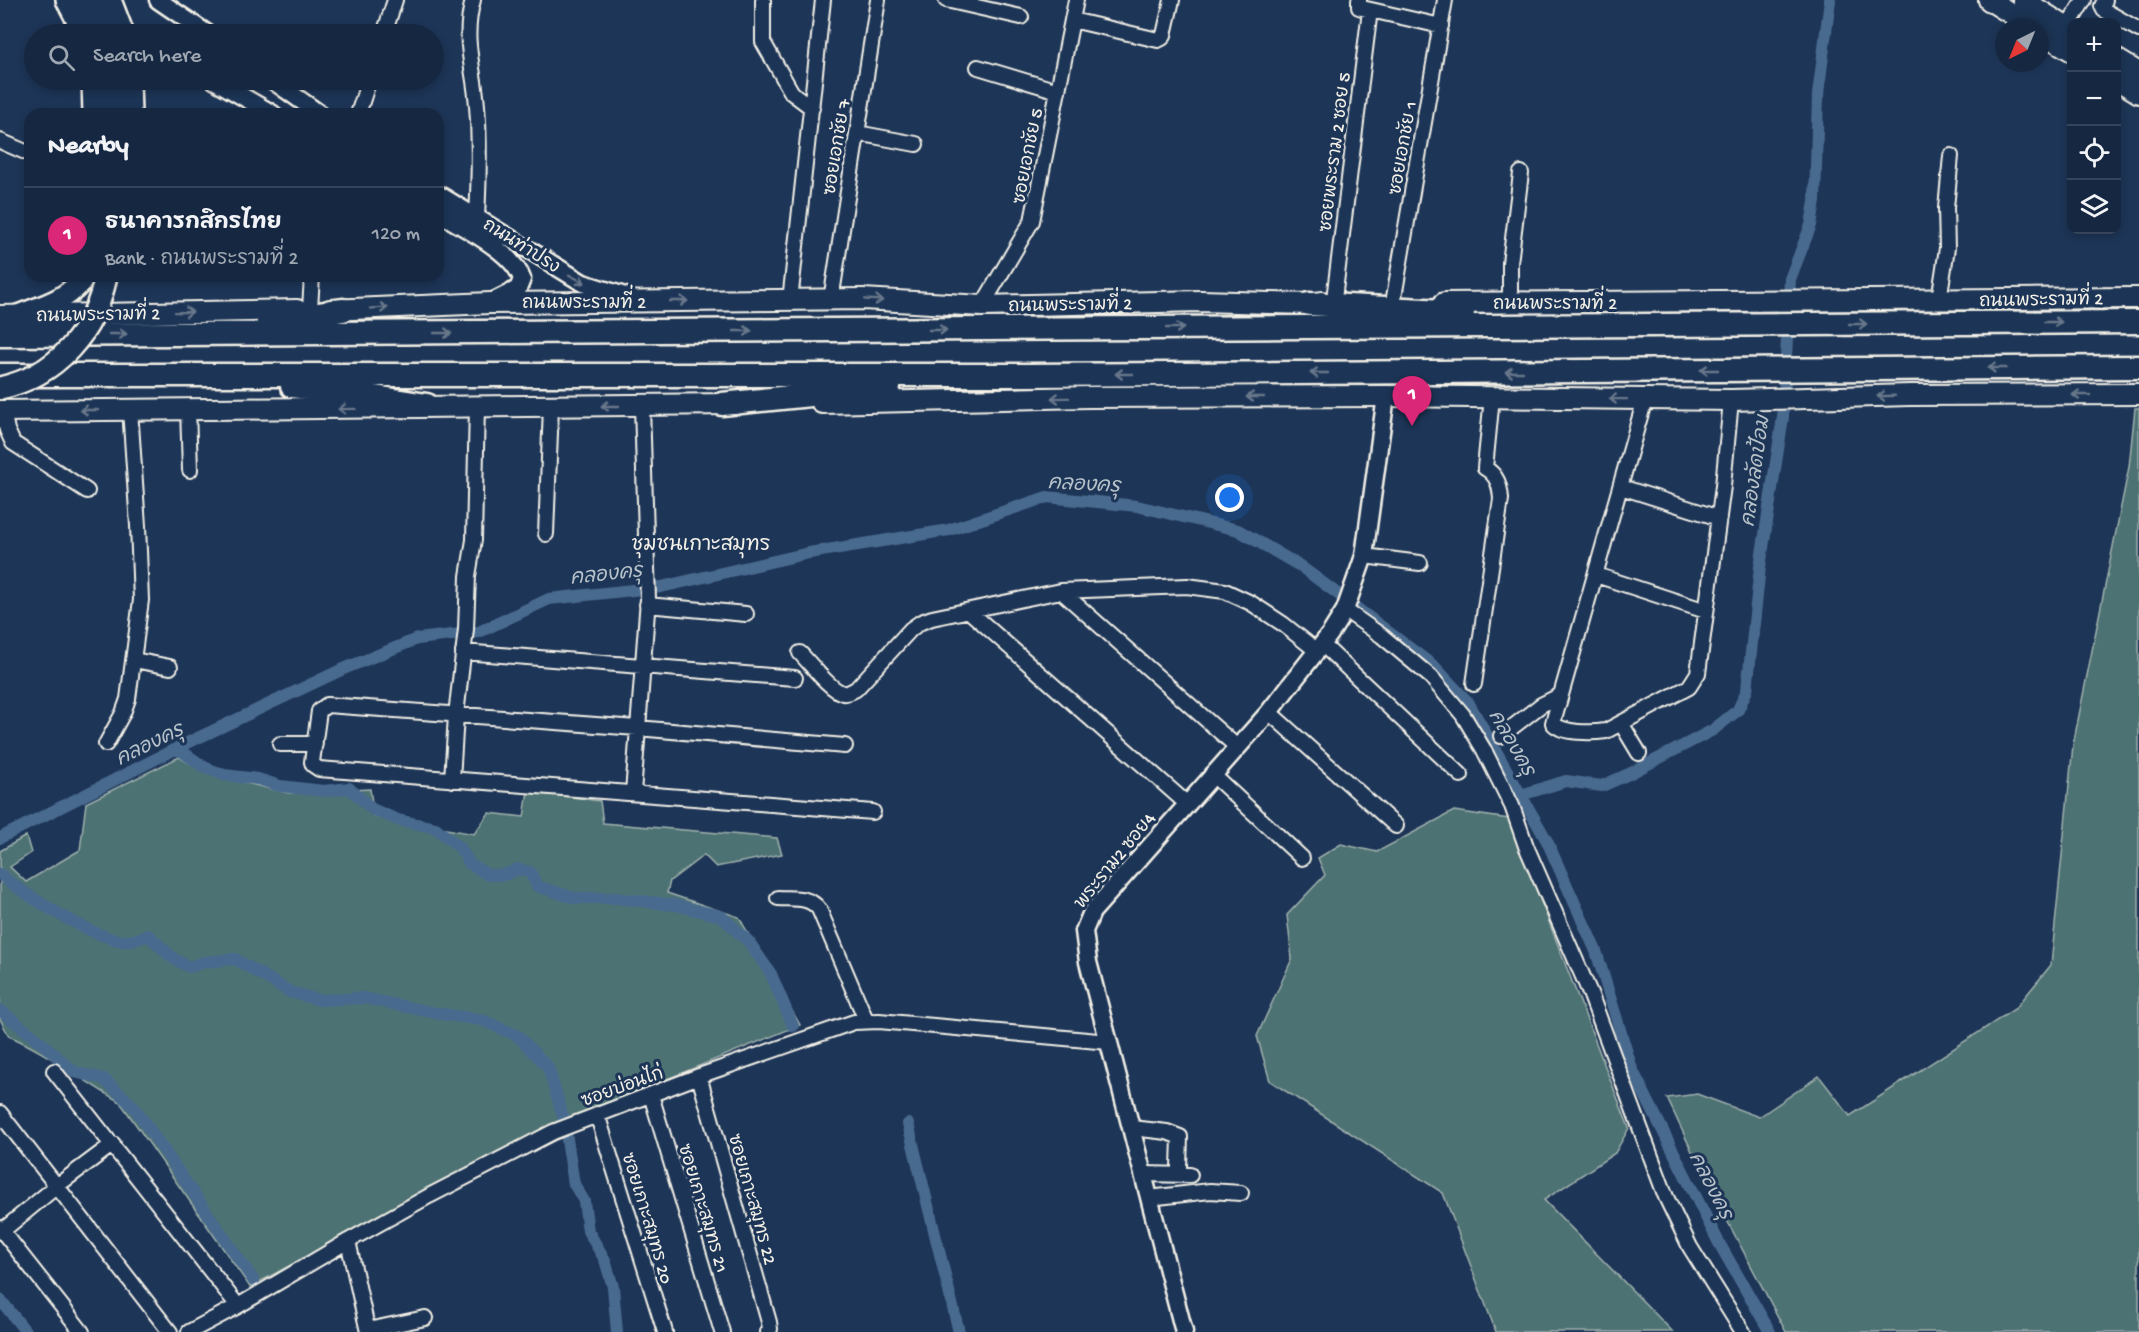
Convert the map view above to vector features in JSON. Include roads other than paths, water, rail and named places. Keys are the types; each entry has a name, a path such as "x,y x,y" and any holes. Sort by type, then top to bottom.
{"highway":[{"path":"1309,304 1766,324"},
{"path":"196,334 343,310"},
{"name":"ถนนพระรามที่ 2","path":"0,335 2139,322"},
{"path":"0,375 172,373 1028,375 2139,367"},
{"path":"172,373 343,392 427,405"},
{"path":"722,404 1028,375"}],"main road":[{"path":"67,0 90,24"},
{"path":"88,0 94,24"},
{"path":"110,0 119,24"},
{"path":"1989,0 2018,18"},
{"path":"2023,0 2067,38"},
{"path":"2049,34 2067,38"},
{"path":"2121,62 2139,73"},
{"path":"2121,82 2139,93"},
{"path":"93,90 94,108"},
{"path":"111,90 111,108"},
{"path":"130,108 131,90"},
{"path":"9,316 66,296 72,293 81,282"},
{"path":"0,388 19,384 44,371 76,344 91,321 103,294 105,282"},
{"name":"ถนนพระรามที่ 2","path":"9,316 343,310 490,303 863,299 982,306 1201,301 1309,304 1334,299 1393,303 1510,303 2139,298"},
{"path":"2,411 354,409 427,405 642,406 1099,397 1386,396 1731,400 1910,395 2139,394"}],"street":[{"path":"158,0 193,24"},
{"path":"387,24 395,0"},
{"path":"473,0 467,29 477,103 479,145 477,217"},
{"path":"763,0 763,42 792,93 812,108"},
{"path":"790,301 824,0"},
{"name":"ซอยเอกชัย 7","path":"831,300 878,0"},
{"path":"946,0 1021,17"},
{"name":"ซอยเอกชัย 5","path":"982,306 1032,221 1076,0"},
{"path":"1072,20 1158,40 1164,35 1172,0"},
{"path":"1359,0 1359,7 1442,26"},
{"name":"ซอยเอกชัย 1","path":"1393,303 1445,0"},
{"path":"2076,18 2084,0"},
{"path":"2105,0 2102,6 2104,10 2139,30"},
{"name":"ซอยพระราม 2 ซอย 5","path":"1334,299 1370,10"},
{"path":"978,67 1058,91"},
{"path":"231,90 261,108"},
{"path":"286,90 312,108"},
{"path":"360,108 366,90"},
{"path":"856,133 916,144"},
{"path":"0,141 24,151"},
{"path":"1939,300 1947,248 1946,208 1951,156"},
{"path":"1510,303 1510,263 1521,173"},
{"name":"ถนนท่าปรง","path":"444,198 583,283 607,292 644,301"},
{"name":"ถนนท่าปรง","path":"444,216 503,254 515,264 520,272 522,279 518,289 490,303"},
{"path":"310,309 312,282"},
{"path":"1386,396 1364,556 1420,563"},
{"path":"1474,684 1501,499 1497,480 1492,472 1485,468 1492,397"},
{"path":"1645,399 1553,723 1557,727 1593,733 1606,731 1689,687 1695,680 1698,673 1719,519 1731,400"},
{"path":"452,780 456,715 466,629 468,576 475,517 477,406"},
{"path":"546,534 550,406"},
{"path":"633,793 648,602 642,406"},
{"path":"106,744 123,713 134,660 141,600 130,409"},
{"path":"188,409 190,470"},
{"path":"2,411 13,443 87,491"},
{"path":"1621,487 1719,519"},
{"name":"พระราม2 ซอย4","path":"1184,1332 1085,949 1084,930 1092,912 1186,803 1269,712 1319,648 1346,608 1364,556"},
{"path":"1596,575 1706,611"},
{"path":"800,653 837,691 844,693 856,689 911,629 921,622 1062,591 1187,586 1225,591 1251,603 1319,648 1461,775"},
{"path":"1062,591 1237,747"},
{"path":"648,602 746,614"},
{"path":"1346,608 1431,677 1463,715 1484,750 1512,806 1526,846 1590,993 1666,1197 1680,1228 1743,1332"},
{"path":"969,611 1186,803"},
{"path":"464,648 642,666 795,678"},
{"path":"134,660 170,667"},
{"path":"1501,736 1541,705 1561,695"},
{"path":"845,746 327,705 319,711 312,762 320,769 873,812"},
{"path":"1269,712 1396,826"},
{"path":"1622,723 1639,753"},
{"path":"279,744 315,744"},
{"path":"1212,774 1302,858"},
{"path":"778,898 814,902 866,1020"},
{"name":"ซอยบ่อนไก่","path":"189,1332 348,1241 553,1132 699,1076 841,1026 866,1020 1109,1042"},
{"path":"54,1071 238,1306"},
{"name":"ซอยเกาะสมุทร 22","path":"699,1076 769,1322 768,1332"},
{"name":"ซอยเกาะสมุทร 21","path":"651,1095 722,1332"},
{"path":"0,1113 170,1332"},
{"name":"ซอยเกาะสมุทร 20","path":"597,1114 664,1332"},
{"path":"1132,1128 1167,1132 1180,1137 1184,1171 1143,1174"},
{"path":"82,1332 1,1229 113,1144"},
{"path":"1149,1198 1210,1191 1241,1193"},
{"path":"348,1241 368,1331 425,1318"}],"waterway":[{"name":"คลองลัดป้อม","path":"1521,795 1566,781 1602,786 1631,773 1713,730 1738,710 1747,690 1760,567 1783,417 1790,279 1811,225 1815,201 1818,95 1830,0"},
{"name":"คลองครุ","path":"0,838 183,745 341,670 417,639 479,632 549,599 661,587 809,553 949,530 1047,497 1137,506 1238,530 1300,566 1354,606 1435,667 1468,702 1547,841 1596,951 1632,1069 1719,1243 1770,1332"},
{"path":"177,748 204,767 224,775 258,779 280,786 324,791 349,788 372,809 398,820 436,828 460,848 470,864 488,875 505,875 517,869 530,872 537,886 574,898 616,898 675,905 721,916 749,942 771,974 793,1026"},
{"path":"0,874 43,905 83,927 118,940 130,941 148,935 174,959 189,967 205,962 235,959 290,992 320,1000 364,998 482,1020 518,1036 548,1067 564,1120 574,1184 584,1201 588,1231 605,1260 613,1287 617,1332"},
{"path":"0,1010 74,1072 104,1079 134,1107 254,1281"},
{"path":"908,1124 959,1332"},
{"path":"0,1299 26,1332"}],"place":[{"name":"ธนาคารกสิกรไทย","path":"1412,426"}],"district":[{"name":"ชุมชนเกาะสมุทร","path":"701,543"}]}
